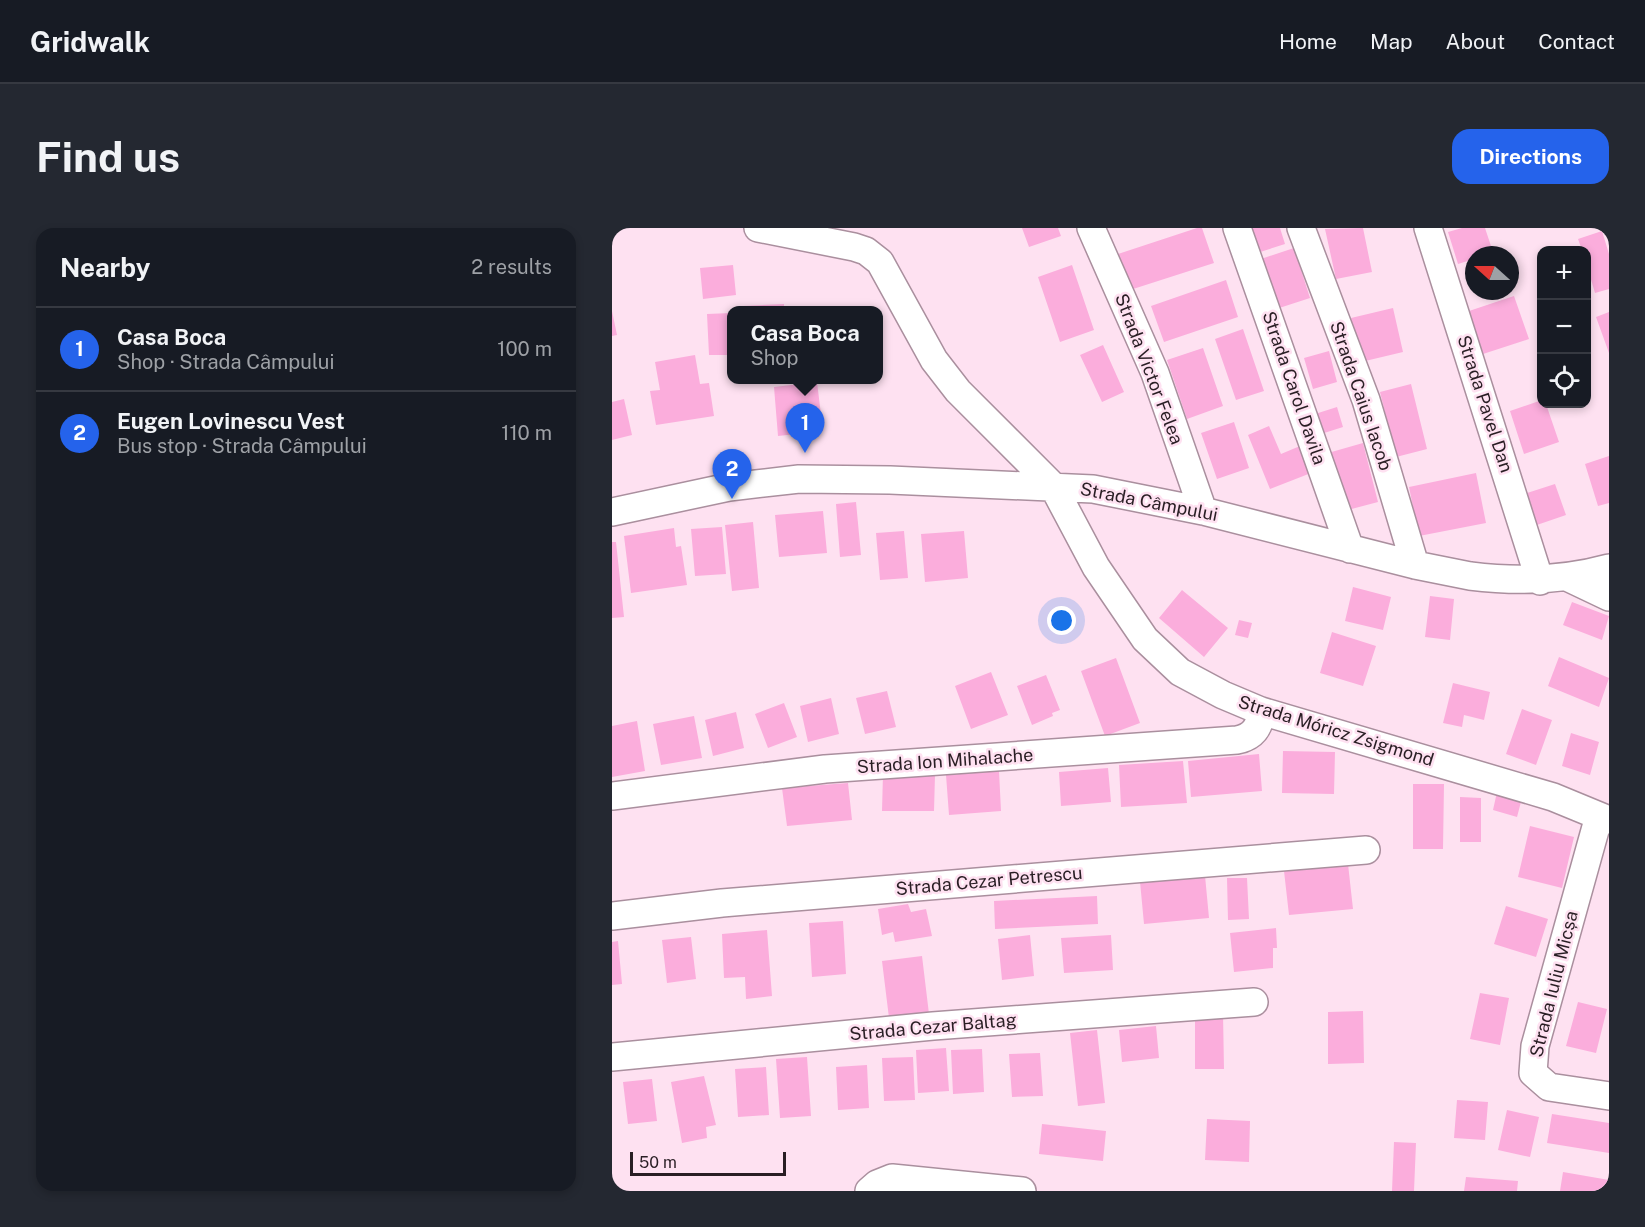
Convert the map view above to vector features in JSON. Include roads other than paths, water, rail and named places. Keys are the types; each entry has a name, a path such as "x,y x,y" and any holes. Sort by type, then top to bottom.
{"street":[{"name":"Strada Victor Felea","path":"1091,228 1155,373 1203,511"},
{"name":"Strada Carol Davila","path":"1237,228 1350,549"},
{"name":"Strada Caius Iacob","path":"1301,228 1366,400 1415,565"},
{"name":"Strada Pavel Dan","path":"1428,228 1540,581"},
{"name":"Strada Móricz Zsigmond","path":"768,229 854,247 866,251 880,262 934,360 958,392 1053,486 1096,567 1145,639 1180,672 1223,695 1261,711 1552,797 1604,818"},
{"name":"Strada Câmpului","path":"612,512 778,480 890,480 1053,486 1102,490 1203,511 1415,565 1470,576 1509,581 1540,581 1609,568"},
{"path":"1568,577 1609,597"},
{"name":"Strada Ion Mihalache","path":"612,796 825,769 1237,740 1249,738 1257,728 1261,711"},
{"name":"Strada Iuliu Micșa","path":"1604,818 1535,1046 1533,1073 1550,1087 1609,1096"},
{"name":"Strada Cezar Petrescu","path":"612,915 722,903 1366,850"},
{"name":"Strada Cezar Baltag","path":"612,1057 933,1026 1254,1002"},
{"path":"869,1191 877,1184 892,1178 1022,1191"}],"place":[{"name":"Casa Boca","path":"805,453"},
{"name":"Eugen Lovinescu Vest","path":"732,499"}]}
